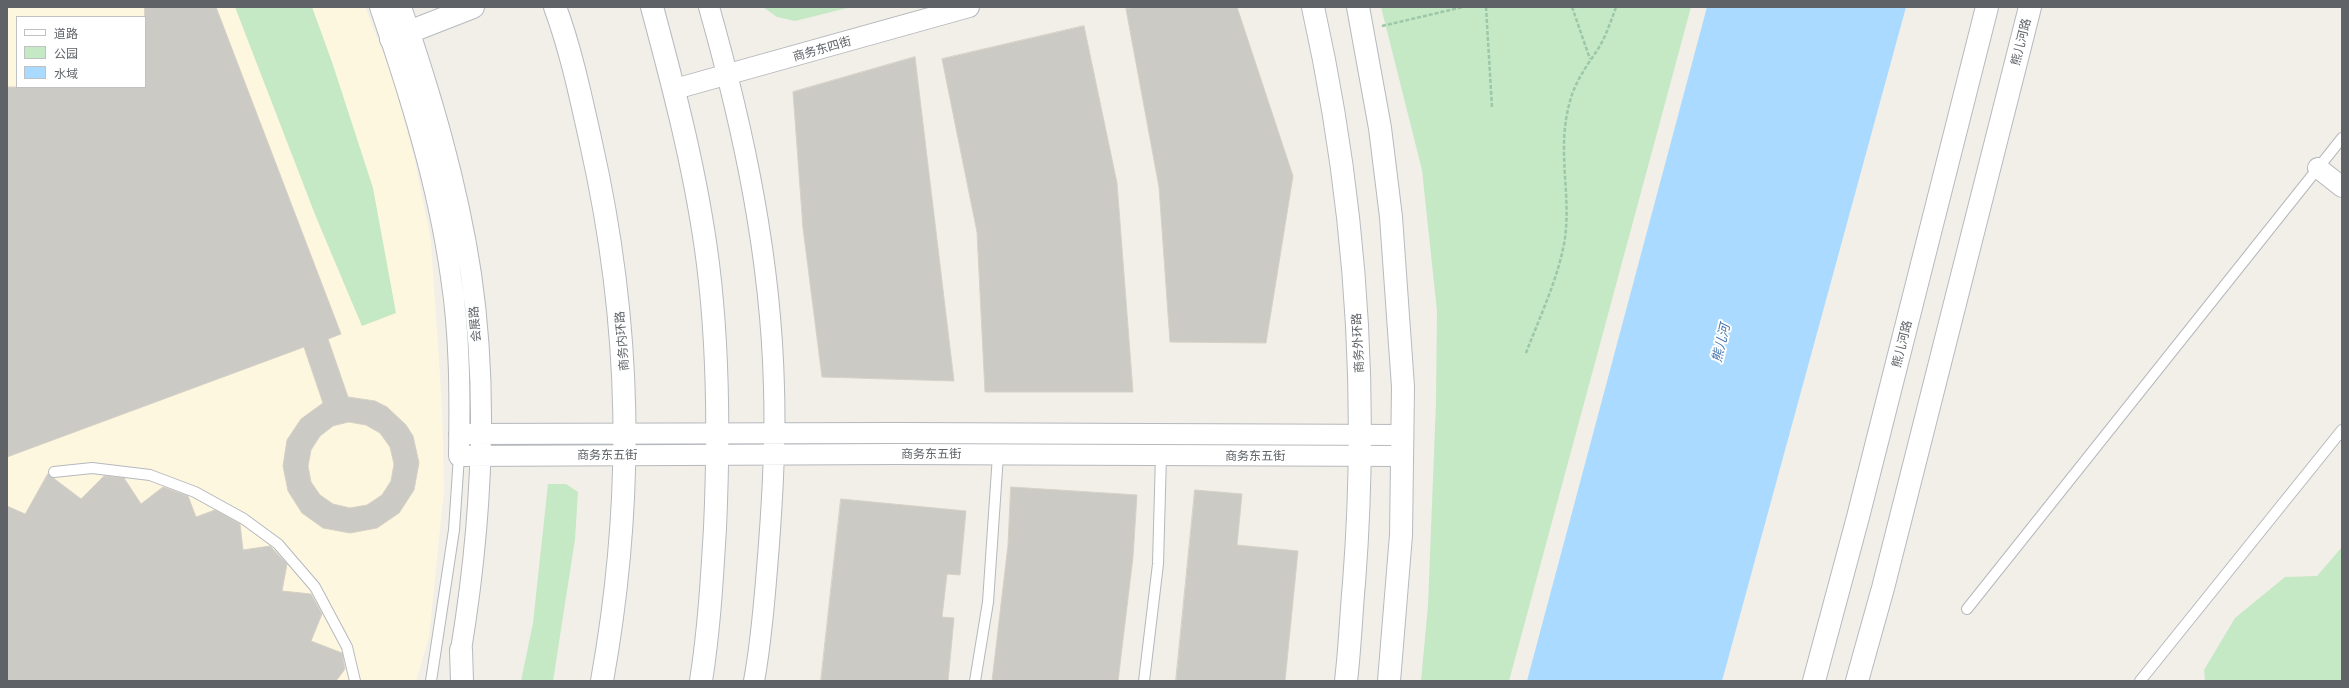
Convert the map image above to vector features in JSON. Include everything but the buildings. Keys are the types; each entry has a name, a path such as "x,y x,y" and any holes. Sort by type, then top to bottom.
{"street":[{"name":"会展路","path":"380,7 400,36 438,121 457,202 471,274 477,340 480,434 479,496 470,595 461,650"},
{"name":"会展路","path":"401,7 400,36 435,192 452,277 458,342 459,456"},
{"path":"400,36 473,7"},
{"name":"商务内环路","path":"555,7 584,112 608,227 622,344 625,444 622,524 614,616 602,681"},
{"path":"652,7 675,89 692,167 708,264 719,389 713,582 700,681"},
{"path":"710,7 729,75 745,149 763,257 774,388 774,454 770,532 760,649 754,681"},
{"name":"商务东四街","path":"675,89 969,7"},
{"name":"商务外环路","path":"1314,7 1337,135 1349,222 1358,336 1360,446 1358,533 1346,681"},
{"path":"1358,7 1380,128 1396,260 1403,387 1401,535 1389,681"},
{"name":"熊儿河路","path":"1814,681 1860,509 1987,7"},
{"name":"熊儿河路","path":"1857,681 1887,572 2030,7"},
{"path":"2318,168 2342,187"},
{"name":"商务东五街","path":"718,444 774,433 1403,446"},
{"name":"商务东五街","path":"459,434 480,434 625,444 718,444 774,454 1161,455 1360,446"},
{"name":"商务东五街","path":"459,456 625,444"},
{"path":"461,650 462,681"}],"lane":[{"path":"1967,609 2342,138"},
{"path":"2140,681 2342,430"},
{"path":"975,681 988,602 998,455"},
{"path":"1144,681 1158,564 1161,455"},
{"path":"431,681 454,530 459,456"},
{"path":"54,472 92,468 150,475 195,492 244,519 278,544 315,587 346,647 355,681"},
{"path":"455,681 461,650"}],"path":[{"path":"1362,31 1463,7"},
{"path":"1486,7 1492,108"},
{"path":"1572,7 1590,60"},
{"path":"1526,353 1553,279 1565,238 1566,217 1562,142 1564,125 1574,88 1607,30 1616,7"}],"shaded area":[{"path":"7,7 365,7 392,75 415,161 431,242 442,406 444,490 429,637 416,681 7,681"}],"green space":[{"path":"235,7 312,7 332,62 373,188 396,313 362,326 316,217"},
{"path":"763,7 851,7 795,21 777,17"},
{"path":"1381,7 1691,7 1509,681 1421,681 1428,606 1436,402 1437,311 1422,170"},
{"path":"548,484 566,484 578,492 575,539 553,681 521,681 533,623"},
{"path":"2342,547 2342,681 2205,681 2204,670 2235,618 2285,577 2317,576"}],"water":[{"name":"熊儿河","path":"1707,7 1906,7 1722,681 1527,681"}]}
